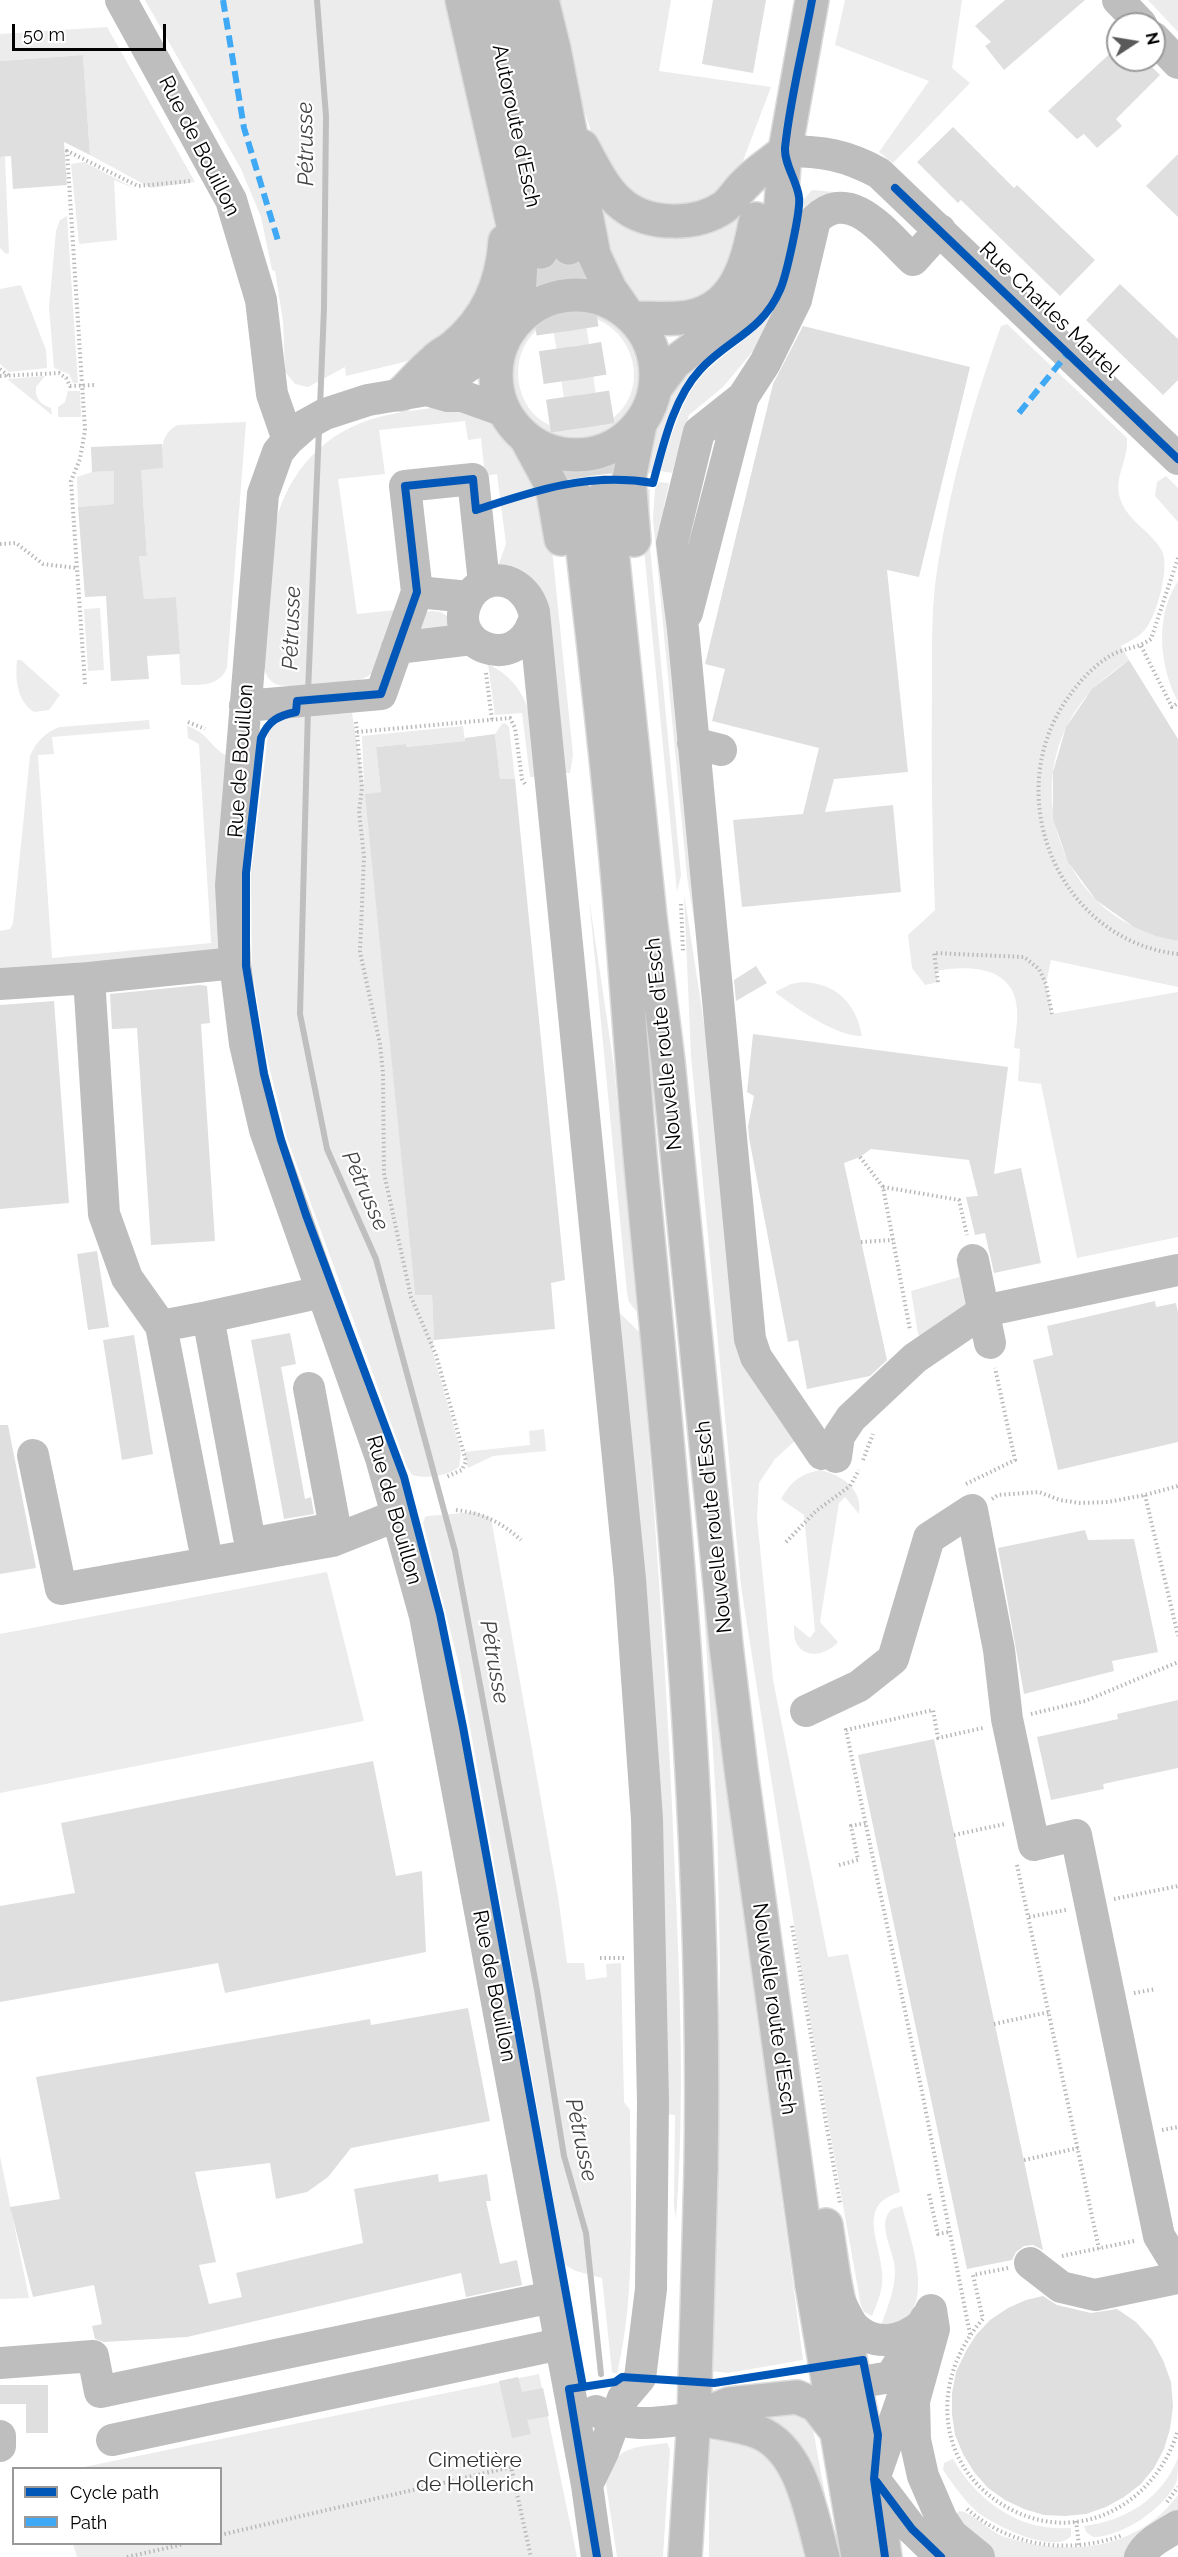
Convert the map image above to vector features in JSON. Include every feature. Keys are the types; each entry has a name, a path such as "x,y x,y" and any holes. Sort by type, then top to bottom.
{"main road":[{"path":"462,0 521,260 510,331 497,360 498,395 504,411 526,438 552,486 557,511 598,914 630,1056"},
{"name":"Autoroute d'Esch","path":"489,0 555,250 542,101 518,0"},
{"path":"542,0 570,127 594,255 610,289 650,343 655,357 656,387"},
{"path":"526,438 550,451 579,455 593,454 620,443 640,424 656,387 675,362 749,307 765,281 781,205 785,151 812,0"},
{"path":"570,127 608,191 625,207 648,218 674,222 700,218 723,207 748,181 785,151"},
{"path":"510,331 546,300 563,295 596,297 612,303 630,315 682,318 701,314 720,304 733,289 748,255 761,199 785,151"},
{"path":"414,392 435,359 451,349 470,332 494,295 500,278 505,238 499,168"},
{"path":"640,424 631,466 630,496 672,915 668,1061"},
{"name":"Nouvelle route d'Esch","path":"685,2557 694,2418 701,2170 702,1996 692,1754 678,1562 630,1056 591,495 668,1061 723,1611 760,1912 828,2287 842,2385 836,2432 858,2557"},
{"path":"842,2385 874,2479 885,2557"},
{"path":"694,2418 729,2404 797,2397 806,2400 816,2405 874,2479"},
{"path":"694,2418 760,2433 786,2454 804,2493 823,2557"}],"street":[{"name":"Rue de Bouillon","path":"121,0 231,200 261,300 272,394 286,439"},
{"path":"1118,0 1130,12"},
{"path":"1166,50 1178,63"},
{"name":"Rue Charles Martel","path":"785,151 817,171 895,188 1178,459"},
{"path":"940,230 913,260 860,211 836,206 824,211 815,219 796,300 765,363 732,406 699,432 672,543 683,629 707,746 750,1339 756,1357 829,1455 851,1418 915,1358 984,1311 1178,1270"},
{"name":"Rue de Bouillon","path":"510,331 464,369 414,392 347,405 325,414 286,439 272,465 262,494 231,885 235,963 245,1044 265,1130 398,1515 425,1616 569,2389 597,2557"},
{"name":"Rue de Bouillon","path":"414,392 462,396 504,411"},
{"path":"683,629 732,406"},
{"path":"245,706 381,694 417,592 405,486 473,479 476,590 464,607 466,629 485,646 519,667 531,683 542,709"},
{"path":"417,592 476,590 495,580 516,585 531,601 534,612 533,623 630,1579 647,1819 652,2153 651,2289 640,2378 623,2398 627,2422 619,2436 603,2452 586,2485"},
{"path":"397,648 516,646 530,632 533,623"},
{"path":"0,984 89,978 235,963"},
{"path":"89,978 104,1214 127,1278 161,1326 204,1545"},
{"path":"972,1260 990,1343"},
{"path":"161,1326 322,1292"},
{"path":"207,1317 249,1537 255,1543 329,1529 334,1522 309,1388"},
{"path":"33,1455 61,1589 332,1541 398,1515"},
{"path":"806,1711 859,1686 893,1659 929,1538 972,1510 999,1650 997,1723 1034,1845 1076,1835 1159,2236 1178,2267"},
{"path":"1030,2263 1061,2287 1095,2295 1178,2278"},
{"path":"828,2287 855,2327 871,2337 886,2341 909,2336 926,2339"},
{"path":"0,2363 93,2356 100,2392 552,2297"},
{"path":"752,2402 891,2377 926,2339"},
{"path":"926,2339 903,2391 874,2479 912,2529 941,2557"},
{"path":"926,2339 914,2402 915,2440 923,2476 935,2506 952,2535 979,2557"},
{"path":"112,2440 560,2344"},
{"path":"640,2378 650,2398 668,2413 694,2418"},
{"path":"569,2389 587,2406 627,2422 694,2418"},
{"path":"0,2436 0,2446"},
{"path":"1137,2543 1144,2550 1152,2543 1171,2516"}],"path":[{"path":"66,144 85,430 80,459 71,481 85,684"},
{"path":"67,151 138,186 201,180"},
{"path":"0,369 9,376"},
{"path":"0,376 59,373 66,378 70,386 94,385"},
{"path":"0,544 16,543 43,564 77,568"},
{"path":"1178,558 1151,639 1141,646 1120,651 1101,663 1070,695 1048,734 1038,777 1038,799 1046,843 1065,883 1078,901 1103,923 1132,940 1178,954"},
{"path":"485,646 484,663 492,720"},
{"path":"1141,646 1172,707 1178,703"},
{"path":"357,732 510,718 515,728 522,779 528,788"},
{"path":"188,722 205,729"},
{"path":"358,748 362,788 359,810 364,856 360,952 380,1044 383,1073 384,1173 411,1297 436,1355 466,1461 462,1470 446,1477"},
{"path":"681,903 684,962"},
{"path":"938,982 934,953 1024,957 1039,969 1046,984 1052,1014"},
{"path":"860,1158 883,1187 915,1358"},
{"path":"883,1187 959,1200 972,1260"},
{"path":"861,1242 893,1240"},
{"path":"972,1510 966,1484 1015,1460 990,1343"},
{"path":"786,1542 816,1511 850,1486 857,1475 873,1434"},
{"path":"1023,1493 1039,1492 1059,1500 1079,1503 1108,1502 1145,1496 1178,1486"},
{"path":"1145,1496 1178,1636"},
{"path":"456,1510 475,1512 491,1518 521,1540"},
{"path":"970,2334 846,1730 933,1710 938,1738 1085,1701 1178,1662"},
{"path":"839,1865 858,1860 851,1826 866,1823"},
{"path":"954,1835 1008,1823 1010,1830"},
{"path":"1016,1860 1099,2249"},
{"path":"1137,1894 1178,1886"},
{"path":"791,1923 842,2214"},
{"path":"627,1946 628,1969"},
{"path":"600,1958 628,1958"},
{"path":"1140,1992 1156,1989"},
{"path":"994,2024 1049,2012"},
{"path":"1168,2128 1178,2127"},
{"path":"1024,2160 1078,2148"},
{"path":"929,2194 938,2234 949,2232"},
{"path":"975,2286 983,2319 970,2334 951,2371 947,2392 948,2423 957,2453 981,2487 1015,2511 1035,2518 1076,2522 1116,2510 1150,2484 1163,2467 1173,2448 1178,2430"},
{"path":"222,2535 511,2467 531,2557"},
{"path":"1171,2516 1178,2487"},
{"path":"962,2504 980,2519 1011,2536 1050,2546 1104,2541 1137,2543"},
{"path":"1076,2522 1079,2545"},
{"path":"127,2557 180,2545"}],"green space":[{"path":"145,0 447,0 499,239 482,300 439,349 404,362 346,376 345,367 308,387 295,384 285,372 283,321 275,271 272,270 261,217 241,169"},
{"path":"559,0 671,0 659,71 771,87 738,174 704,205 643,205 621,189 593,137 584,110"},
{"path":"845,0 962,0 952,68 970,83 893,163 879,152 929,81 835,45"},
{"path":"1148,0 1178,0 1178,32 1166,19 1166,12 1159,12"},
{"path":"107,27 195,182 151,188 90,155 83,55 0,61 0,34"},
{"path":"0,157 5,157 9,253 6,254 0,248"},
{"path":"84,162 136,189 114,180 117,240 79,244 71,164"},
{"path":"812,190 846,193 782,309 753,351 723,387 689,415 672,473 661,471 676,422 693,387 710,368 762,324 779,302 793,265 804,199"},
{"path":"753,191 742,252 707,302 637,303 618,283 593,221 603,198 646,227"},
{"path":"67,216 78,383 73,383 69,374 54,368 49,307 56,231 60,220"},
{"path":"586,245 589,280 556,282 526,295 528,255"},
{"path":"21,285 46,350 47,368 9,372 0,364 0,289"},
{"path":"573,305 605,313 627,329 640,352 644,377 638,402 624,423 601,437 570,441 552,437 530,424 514,402 509,384 509,366 514,349 523,333 536,320 553,311","holes":["585,315 604,322 618,334 628,349 633,366 633,383 628,400 617,415 600,426","552,321 569,430 549,425 534,414 524,400 519,382 519,364 524,347 535,332"]},
{"path":"1007,324 1127,438 1126,454 1118,485 1121,501 1129,515 1158,544 1164,558 1161,590 1151,620 1142,633 1121,646 1129,660 1102,681 1079,706 1064,732 1055,760 1052,789 1054,818 1062,846 1074,872 1092,895 1121,920 1137,928 1178,941 1178,987 1051,960 1046,984 1052,1014 1178,992 1178,1237 1077,1258 1041,1084 1018,1081 1020,1049 1014,1048 1017,1010 1014,995 1008,984 999,976 975,969 936,971 938,982 925,985 912,968 908,935 935,910 932,641 938,564 949,503 972,414 1001,326"},
{"path":"709,355 679,395 660,440 652,473 639,471 653,427 670,387"},
{"path":"45,376 36,387 36,395 41,403 51,408 52,415 7,379"},
{"path":"68,391 80,391 81,417 58,417 58,407 65,402"},
{"path":"451,405 485,416 525,460 533,473 551,539 573,755 570,773 562,773 545,610 497,569 506,544 497,474 485,476 481,438 468,440 465,421 379,430 385,474 338,479 357,614 396,610 378,669 356,681 294,686 275,684 269,679 265,670 263,663 273,539 282,503 300,470 327,442 360,423 388,415"},
{"path":"246,422 227,667 220,678 208,684 181,685 176,597 144,599 139,556 147,555 143,499 78,507 77,477 92,472 163,468 164,439 177,425"},
{"path":"617,459 622,470 557,478 549,463 583,467 600,465"},
{"path":"1166,476 1178,488 1178,522 1155,496 1157,482"},
{"path":"659,482 669,483 664,506 666,544 711,1025 687,877 653,519 655,489"},
{"path":"638,487 650,489 649,536 681,875 677,892"},
{"path":"1178,581 1177,700 1166,671 1162,640 1166,609"},
{"path":"100,608 104,670 88,671 84,609"},
{"path":"432,611 446,615 451,628 417,639 422,613"},
{"path":"17,660 21,660 60,695 49,710 34,712 24,702 18,689"},
{"path":"488,664 503,673 515,685 523,698 533,728 540,777 530,777 522,713 495,715"},
{"path":"352,713 364,786 362,736 463,726 465,741 406,747 406,744 376,747 381,792 366,794 415,1295 432,1295 434,1340 432,1349 461,1452 459,1467 449,1473 430,1477 412,1475 407,1467 287,1138 266,1054 252,969 251,874 268,733 274,725 286,717"},
{"path":"149,720 150,729 52,737 54,754 38,755 52,958 211,943 199,744 188,738 187,726 200,733 228,756 221,953 0,968 0,931 10,929 13,923 30,756 35,746 45,735 60,727"},
{"path":"505,723 509,727 515,779 500,779 495,734"},
{"path":"684,893 731,1225 797,1439 775,1459 759,1483 757,1517 773,1680 828,1957 848,1954 900,2192 879,2205 875,2214 875,2235 882,2283 872,2316 864,2312 861,2306 801,1969 741,1586 691,1056"},
{"path":"589,898 614,1067 637,1312 629,1302 627,1293"},
{"path":"802,982 825,986 842,997 855,1014 862,1036 841,1032 828,1026 804,1013 775,992 791,984"},
{"path":"960,1257 968,1305 921,1337 918,1334 911,1291 959,1277 956,1258"},
{"path":"615,1308 640,1333 651,1468 669,1739 680,2004 681,2090 676,2219 674,2206 675,2115 666,2114"},
{"path":"544,1429 546,1451 493,1456 468,1468 464,1452 530,1445 529,1431"},
{"path":"820,1470 836,1475 849,1484 858,1497 859,1514 845,1497 839,1503 820,1622 838,1642 828,1650 815,1654 799,1647 794,1635 794,1625 810,1638 815,1631 804,1515 781,1499 797,1479"},
{"path":"475,1512 491,1518 558,1896 567,1963 584,1963 586,1980 607,1977 606,1964 621,1963 624,2102 630,2110 631,2243 627,2309 617,2374 612,2372 602,2278 576,2271 565,2265 459,1665 423,1523 425,1517 428,1516"},
{"path":"327,1572 364,1721 0,1793 0,1634"},
{"path":"703,1595 803,2360 728,2373 712,2371 720,1967 717,1815"},
{"path":"0,2156 29,2298 0,2299"},
{"path":"902,2206 916,2259 917,2296 912,2311 900,2322 881,2326 895,2278 894,2262 886,2234 886,2221 892,2209"},
{"name":"Cimetière de Hollerich","path":"539,2374 577,2557 77,2557 73,2545 222,2545 222,2467 84,2467"},
{"path":"791,2411 803,2415 812,2424 828,2511 754,2414"},
{"path":"709,2440 735,2443 756,2451 770,2461 781,2476 789,2493 808,2557 709,2557"},
{"path":"667,2443 670,2449 663,2557 617,2557 606,2484 609,2471 619,2455 626,2451"},
{"path":"1178,2458 1177,2481 1153,2511 1117,2532 1093,2537 1086,2532 1084,2526 1114,2519 1141,2505 1162,2485"},
{"path":"953,2459 975,2488 1002,2511 1035,2525 1071,2528 1071,2536 1063,2541 1038,2540 1023,2536 984,2517 967,2502 943,2470 944,2463"},
{"path":"1178,2495 1178,2516 1127,2557 989,2557 956,2514 959,2511 969,2514 1002,2536 1026,2543 1074,2547 1098,2545 1120,2539 1142,2528 1161,2514"}],"building":[{"path":"713,0 766,0 753,73 702,64"},
{"path":"1005,0 1085,0 1004,70 985,46 991,42 975,26"},
{"path":"83,55 90,155 64,142 67,185 13,189 11,156 0,157 0,61"},
{"path":"1106,57 1106,72 1157,72 1160,75 1116,119 1122,126 1097,148 1084,134 1077,139 1048,111"},
{"path":"953,127 1014,188 1017,185 1095,260 1060,296 961,200 958,203 917,162"},
{"path":"1178,154 1178,217 1146,186"},
{"path":"1120,284 1178,339 1178,380 1163,395 1086,320"},
{"path":"803,326 970,367 919,577 887,570 908,772 834,779 825,812 893,805 901,892 742,907 733,820 803,814 819,748 712,721 725,669 705,664 773,384"},
{"path":"162,444 163,468 141,470 147,556 139,556 144,599 176,597 180,654 147,656 149,679 111,681 106,596 85,597 78,507 114,504 114,471 92,472 91,447"},
{"path":"1129,660 1178,739 1178,941 1156,936 1134,927 1096,900 1068,862 1053,819 1053,772 1066,727 1092,689"},
{"path":"495,734 500,779 515,779 565,1280 551,1283 555,1329 434,1340 432,1295 415,1295 365,794 381,792 376,747 406,744 406,747 465,741 465,738"},
{"path":"756,966 767,983 736,1001 734,980"},
{"path":"207,986 210,1023 201,1024 215,1241 151,1245 137,1028 112,1029 110,994"},
{"path":"54,1001 69,1203 0,1209 0,1005"},
{"path":"753,1034 1008,1067 994,1174 1021,1168 1041,1263 994,1273 985,1233 975,1235 966,1197 978,1196 969,1160 871,1149 860,1157 844,1163 887,1360 870,1376 807,1389 798,1340 788,1342 749,1138 748,1126 754,1096 747,1092"},
{"path":"97,1251 109,1327 88,1330 77,1254"},
{"path":"1155,1301 1156,1307 1176,1303 1178,1312 1178,1442 1058,1470 1033,1360 1053,1355 1047,1326"},
{"path":"290,1333 296,1364 281,1367 305,1499 311,1497 314,1514 284,1519 251,1340"},
{"path":"134,1335 153,1454 122,1460 103,1340"},
{"path":"0,1425 8,1425 36,1568 0,1574"},
{"path":"1085,1530 1088,1540 1134,1539 1158,1652 1112,1661 1114,1671 1024,1694 998,1548"},
{"path":"1178,1700 1178,1768 1103,1784 1104,1789 1051,1800 1037,1737 1118,1719 1117,1714"},
{"path":"934,1739 1043,2250 1033,2245 1024,2246 1016,2252 1012,2260 967,2269 858,1755"},
{"path":"373,1761 396,1876 422,1871 426,1952 225,1993 218,1963 0,2002 0,1906 75,1893 61,1823"},
{"path":"468,2008 490,2121 351,2148 328,2177 307,2192 276,2199 270,2163 195,2172 216,2262 199,2265 209,2304 242,2297 236,2273 363,2243 354,2189 438,2174 439,2182 487,2174 491,2201 486,2201 500,2264 517,2260 522,2285 466,2297 461,2273 187,2337 104,2342 95,2339 92,2326 102,2324 94,2285 33,2297 10,2207 60,2199 36,2077 370,2019 371,2025"},
{"path":"1043,2296 1057,2305 1091,2313 1117,2309 1136,2322 1152,2340 1171,2382 1173,2406 1170,2429 1164,2449 1154,2468 1141,2484 1124,2497 1086,2514 1044,2515 1005,2500 988,2488 974,2472 955,2435 952,2393 956,2372 976,2335 990,2320 1008,2308"},
{"path":"518,2377 522,2392 543,2388 549,2416 527,2420 531,2434 512,2438 499,2381"},
{"path":"0,2385 48,2385 48,2433 26,2433 26,2404 0,2404"}],"waterway":[{"name":"Pétrusse","path":"317,0 326,116 324,308 320,407"},
{"name":"Pétrusse","path":"308,692 319,429"},
{"name":"Pétrusse","path":"308,708 300,1014 327,1149 376,1259 455,1551 537,1990 564,2156 586,2233 601,2374"}],"tunnel":[{"path":"569,248 599,431 606,493"},
{"path":"541,252 577,497"}],"marked path":[{"path":"223,0 244,128 279,244"},
{"path":"1019,413 1068,353"}],"cycle path":[{"path":"583,2387 463,1727 440,1614 404,1477 306,1215 281,1140 264,1074 246,966 246,873 261,738 267,727 279,717 296,712 297,701 381,694 417,592 405,486 473,479 476,510 542,490 585,481 630,480 653,483 670,424 691,382 710,360 754,326 773,304 786,272 798,215 799,197 786,160 785,148 793,93 812,0"},
{"path":"895,188 1178,459"},
{"path":"597,2557 569,2389 615,2382 622,2377 714,2383 863,2360 878,2435 874,2479 885,2557"},
{"path":"876,2481 912,2529 941,2557"}]}
